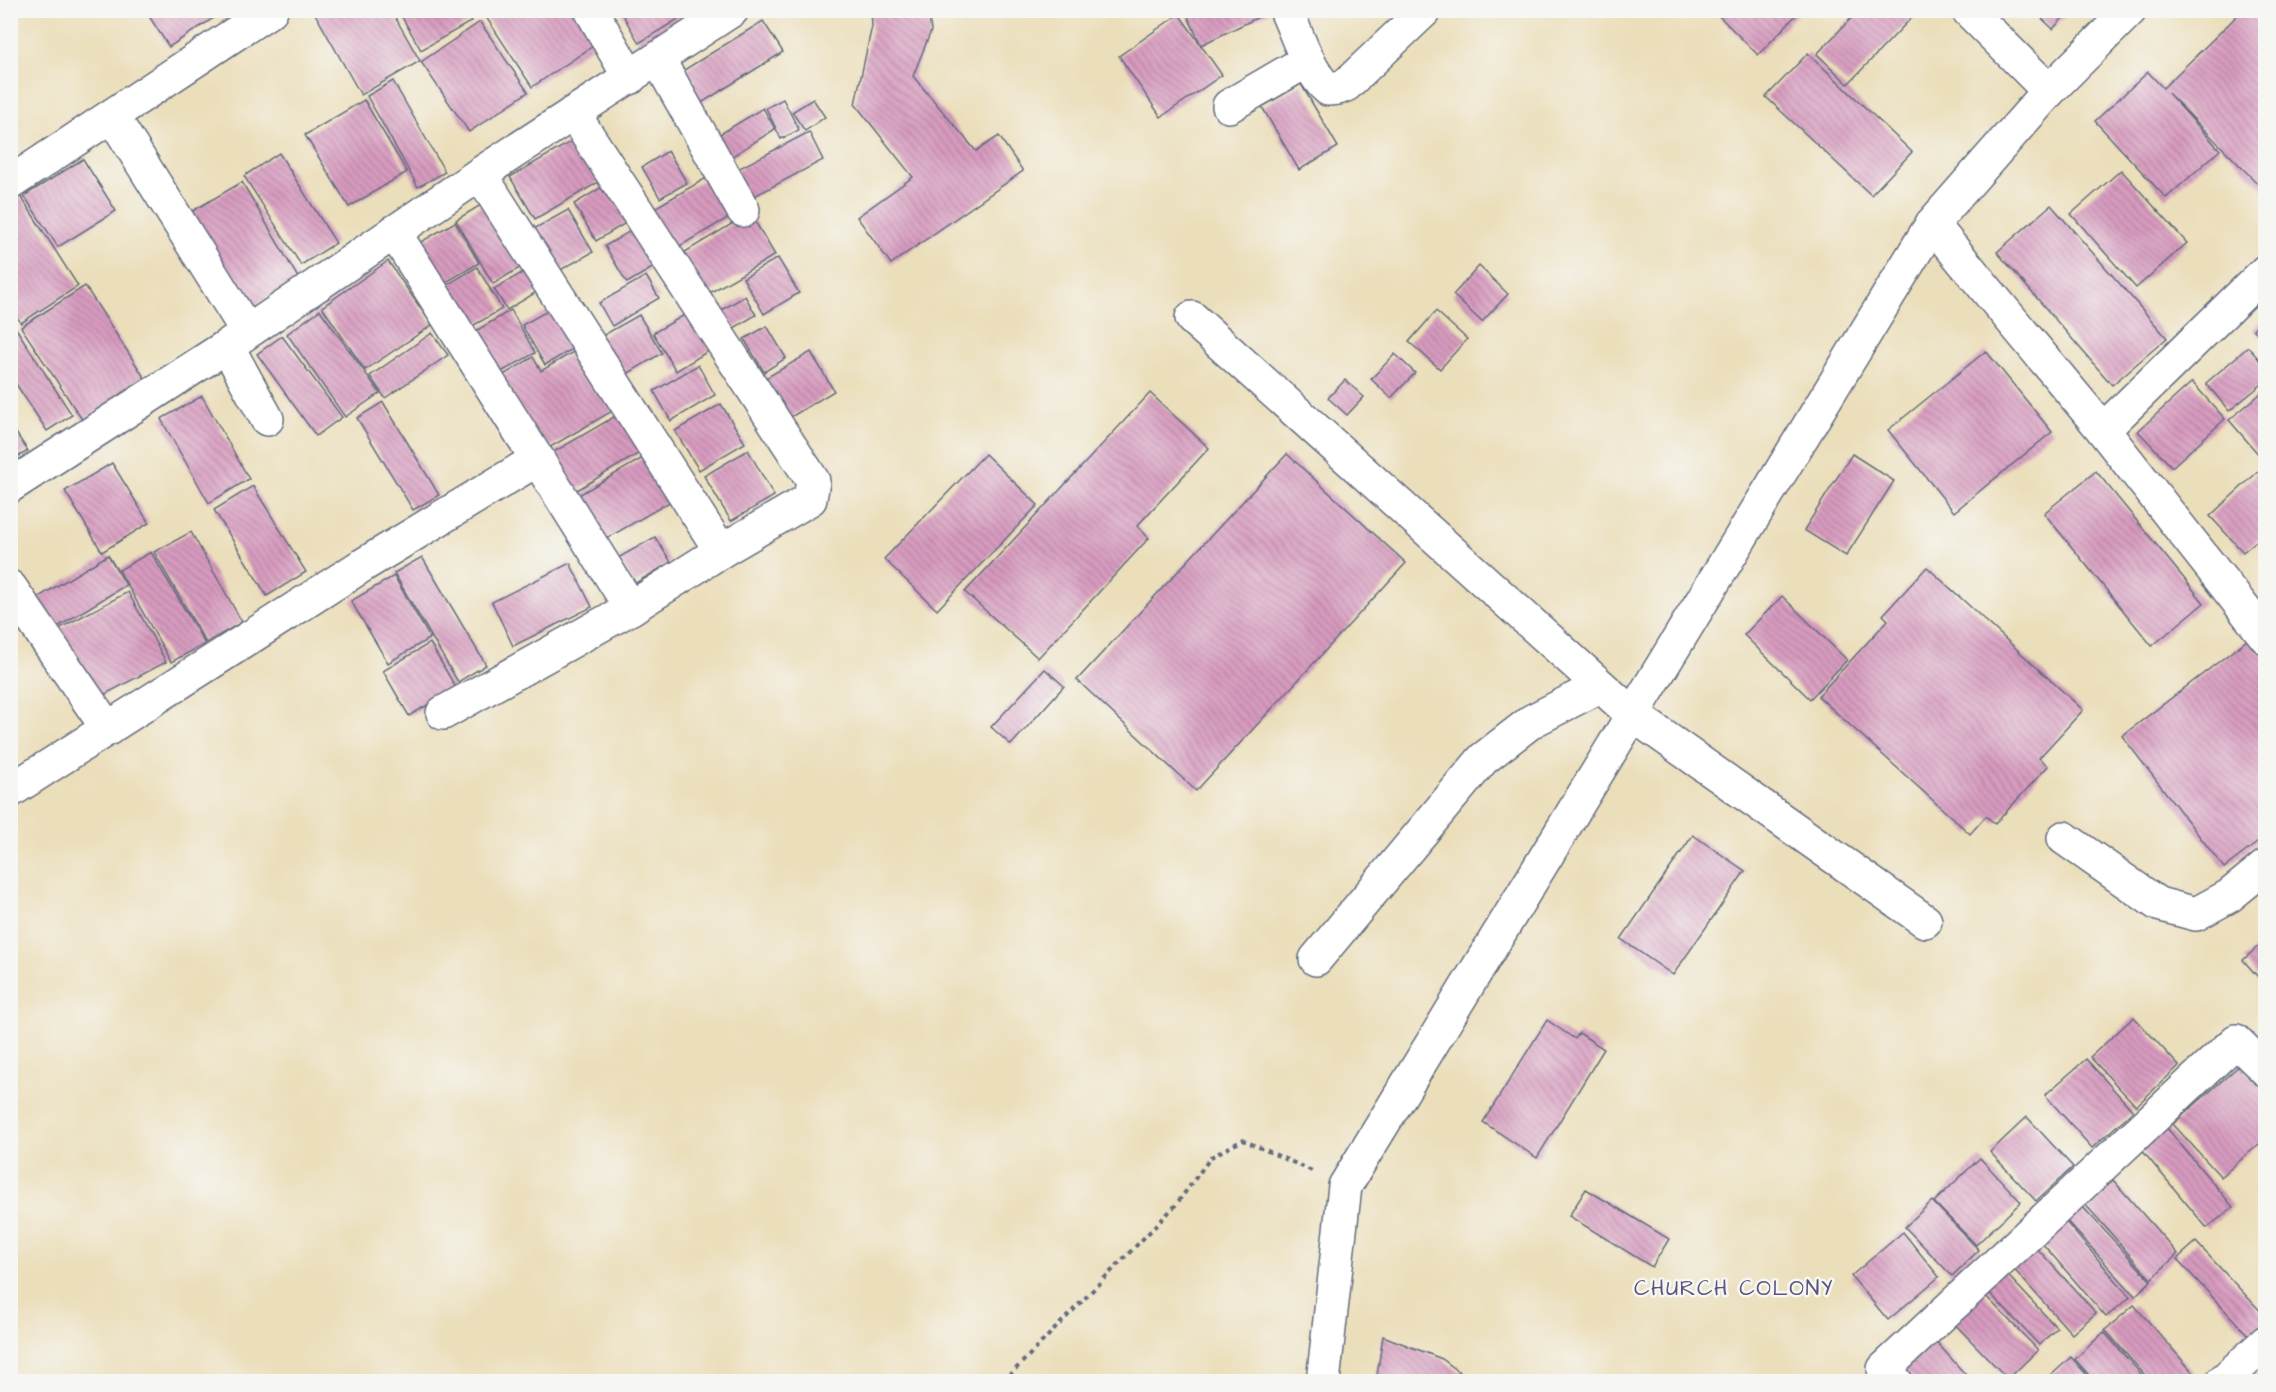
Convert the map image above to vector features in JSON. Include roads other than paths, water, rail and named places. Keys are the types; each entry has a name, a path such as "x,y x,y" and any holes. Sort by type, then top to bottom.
{"street":[{"path":"10,183 113,117 271,10"},
{"path":"591,10 630,78"},
{"path":"10,486 237,339 480,174 732,10"},
{"path":"1286,10 1308,60 1321,83 1328,89 1346,85 1425,10"},
{"path":"1968,10 2049,90"},
{"path":"1323,1382 1345,1186 1932,224 2049,90 2130,10"},
{"path":"658,59 743,210"},
{"path":"1229,106 1308,60"},
{"path":"443,713 631,608 810,499 813,481 573,113"},
{"path":"113,117 237,339 267,419"},
{"path":"480,174 722,551"},
{"path":"1932,224 2103,430 2264,633"},
{"path":"394,232 631,608"},
{"path":"2103,430 2265,271"},
{"path":"1192,318 1633,715 1925,921"},
{"path":"10,791 363,565 538,459"},
{"path":"10,587 108,729"},
{"path":"1316,959 1483,759 1532,720 1600,686"},
{"path":"2064,838 2158,904 2196,914 2229,896 2265,866"},
{"path":"1883,1377 2236,1041 2265,1070"},
{"path":"2222,1382 2265,1342"}],"district":[{"name":"CHURCH COLONY","path":"1734,1287"}]}
